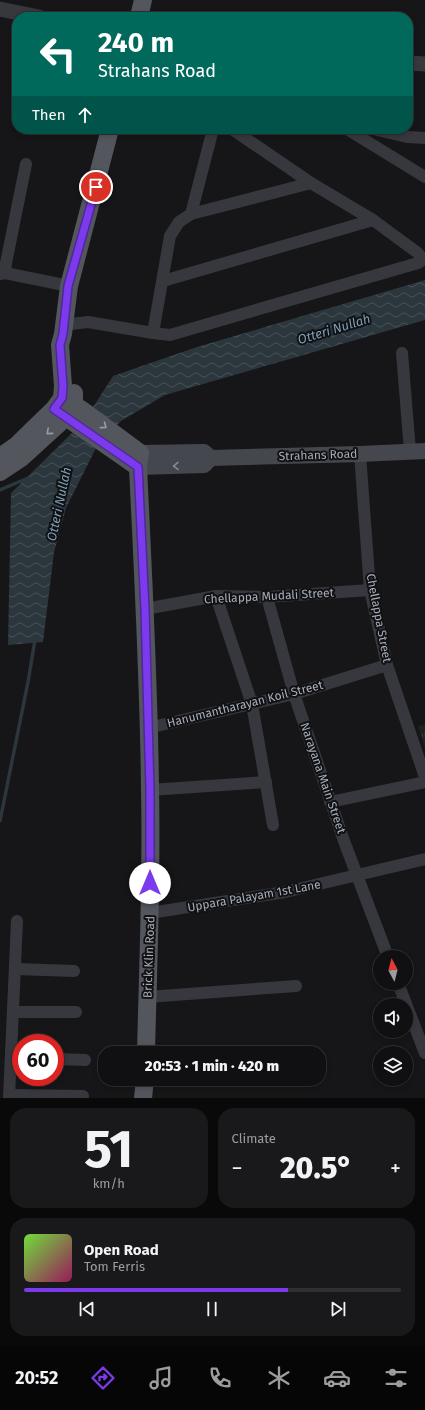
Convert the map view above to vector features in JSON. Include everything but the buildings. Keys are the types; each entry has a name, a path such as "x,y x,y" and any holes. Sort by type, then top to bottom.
{"main road":[{"path":"140,12 143,0"},
{"path":"109,134 68,286 64,337 63,386 68,410 139,460"},
{"path":"0,457 68,410"},
{"path":"0,472 21,458 68,410"},
{"name":"Strahans Road","path":"139,460 204,452 211,458 418,451"},
{"name":"Brick Klin Road","path":"139,460 150,790 150,914 146,1046"},
{"path":"143,1098 144,1086"}],"street":[{"path":"0,9 15,12"},
{"path":"413,63 425,64"},
{"path":"191,214 212,134"},
{"path":"64,337 88,322 170,335 418,264 421,261 418,253 374,220 311,183 239,134"},
{"path":"355,134 425,177"},
{"path":"394,134 407,137 425,138"},
{"path":"26,164 3,274 68,286"},
{"path":"153,333 170,236 179,222 191,214 311,183"},
{"path":"163,281 374,220"},
{"path":"402,353 418,451"},
{"name":"Chellappa Street","path":"360,454 370,590 387,665 425,777"},
{"name":"Chellappa Mudali Street","path":"145,609 216,596 267,597 370,590"},
{"path":"216,596 252,704 273,825"},
{"name":"Narayana Main Street","path":"267,597 294,694 330,802 385,950"},
{"name":"Hanumantharayan Koil Street","path":"148,728 294,694 387,665"},
{"path":"150,790 266,782"},
{"path":"330,802 425,782"},
{"name":"Uppara Palayam 1st Lane","path":"150,914 285,892 425,859"},
{"path":"14,1034 13,1012 17,921"},
{"path":"16,969 74,971"},
{"path":"147,997 296,986"},
{"path":"401,990 425,1053"},
{"path":"13,1012 76,1012"},
{"path":"64,1059 85,1060"},
{"path":"12,1083 10,1096 83,1096"}],"green space":[{"path":"425,725 425,748 418,726"}],"water":[{"path":"425,280 425,320 165,395 121,421 97,446 66,508 54,552 43,642 8,645 11,493 75,430 95,404 113,376 197,347"}],"waterway":[{"path":"0,490 28,478"},
{"name":"Otteri Nullah","path":"0,821 35,640"}],"route":[{"path":"96,187 68,286 63,334 60,345 63,386 62,398 54,409 138,467 145,609 150,790 150,883"}]}
